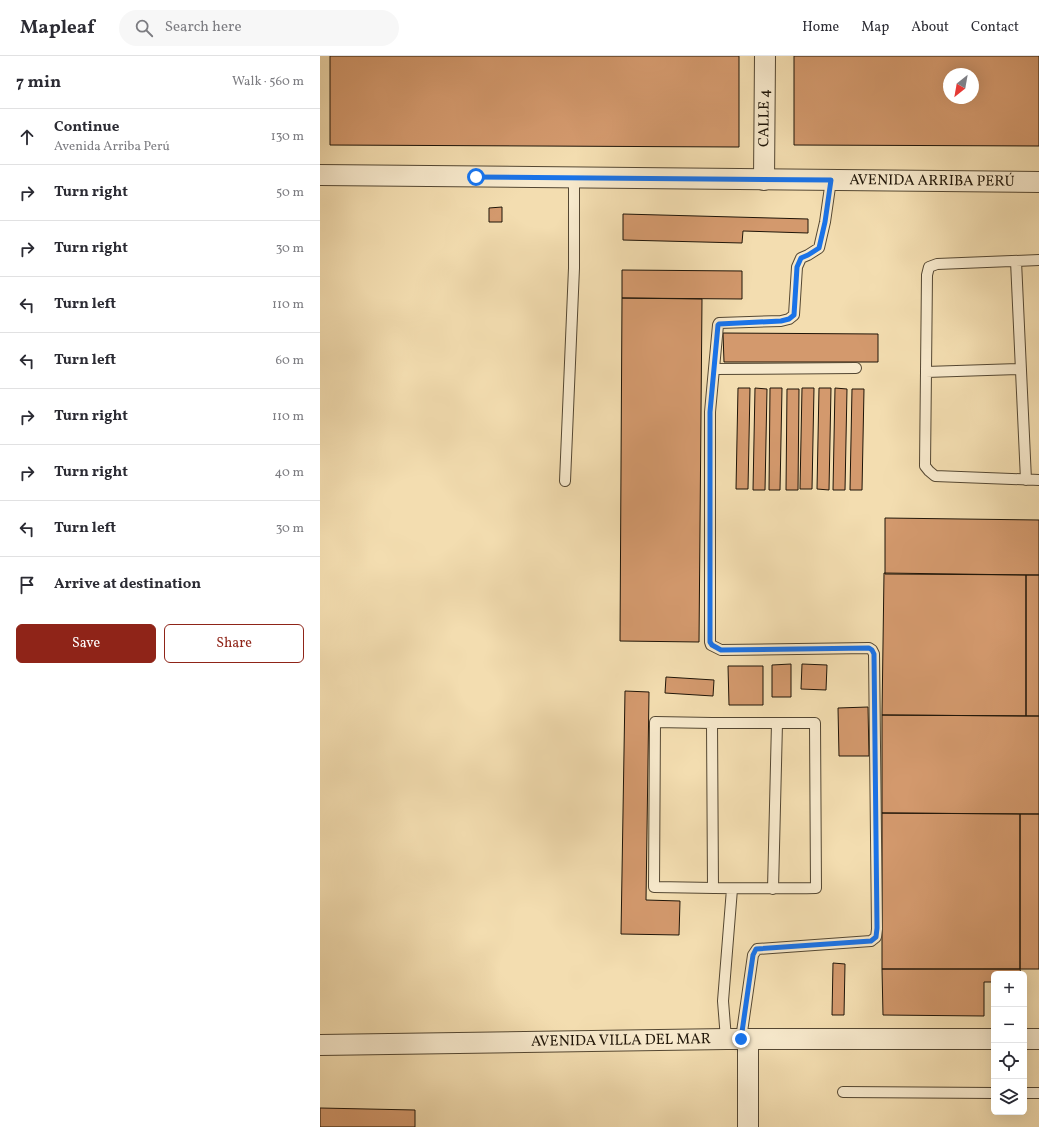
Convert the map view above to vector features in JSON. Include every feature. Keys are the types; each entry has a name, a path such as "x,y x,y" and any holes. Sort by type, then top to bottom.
{"street":[{"name":"CALLE 4","path":"764,180 765,56"},
{"name":"AVENIDA ARRIBA PERÚ","path":"320,175 1039,182"},
{"path":"1027,1039 1039,1038"},
{"name":"AVENIDA VILLA DEL MAR","path":"320,1045 739,1039 991,1039"},
{"path":"739,1039 748,1127"}],"lane":[{"path":"565,481 574,268 574,178"},
{"path":"739,1039 753,955 756,949 871,941 876,937 877,928 874,654 872,650 869,648 721,650 712,645 710,642 710,412 718,325 781,321 789,319 794,315 797,267 801,258 819,248 825,222 831,180"},
{"path":"1039,260 937,264 929,267 927,275 925,466 935,476 1039,480"},
{"path":"1016,261 1026,480"},
{"path":"714,369 856,368"},
{"path":"926,372 1021,369"},
{"path":"655,722 712,723 815,723 816,888 773,889 654,887 655,722"},
{"path":"712,723 714,888"},
{"path":"773,889 777,723"},
{"path":"732,888 723,1001 739,1039"},
{"path":"843,1092 991,1093"},
{"path":"1027,1093 1039,1093"}],"building":[{"path":"330,56 739,56 739,147 330,145"},
{"path":"794,56 1039,56 1039,146 794,145"},
{"path":"502,207 502,222 489,222 489,208"},
{"path":"623,214 808,219 808,233 743,231 742,243 623,240"},
{"path":"622,270 742,271 742,299 622,298"},
{"path":"622,298 702,299 699,642 620,641"},
{"path":"723,333 878,334 878,362 724,362"},
{"path":"738,388 750,388 748,489 736,489"},
{"path":"755,388 767,389 765,490 753,490"},
{"path":"770,388 782,388 780,490 769,490"},
{"path":"802,388 814,388 812,489 800,489"},
{"path":"819,388 831,388 829,490 817,489"},
{"path":"835,388 847,389 845,490 833,490"},
{"path":"787,389 799,389 798,490 786,490"},
{"path":"852,389 864,389 862,490 850,490"},
{"path":"885,518 1039,520 1039,575 885,574"},
{"path":"884,573 1026,575 1026,716 882,715"},
{"path":"1026,575 1039,575 1039,716 1026,716"},
{"path":"791,664 791,697 772,697 772,665"},
{"path":"802,664 827,665 826,690 801,689"},
{"path":"728,666 763,666 763,705 729,705"},
{"path":"666,677 714,680 713,696 665,693"},
{"path":"625,691 649,692 646,900 680,901 679,935 621,934"},
{"path":"868,707 869,756 839,756 838,708"},
{"path":"882,715 1039,716 1039,814 882,813"},
{"path":"882,813 1020,814 1020,969 882,969"},
{"path":"1020,814 1039,814 1039,969 1020,969"},
{"path":"833,963 845,964 844,1015 832,1015"},
{"path":"882,969 1020,969 1020,971 991,971 991,982 984,982 984,1016 883,1015"},
{"path":"320,1108 415,1110 415,1127 320,1127"}],"route":[{"path":"476,177 831,180 825,222 819,248 801,258 797,267 794,315 789,319 781,321 718,325 710,412 710,642 716,648 721,650 869,648 872,650 874,654 875,704 877,928 876,937 871,941 756,949 753,955 741,1039"}]}
